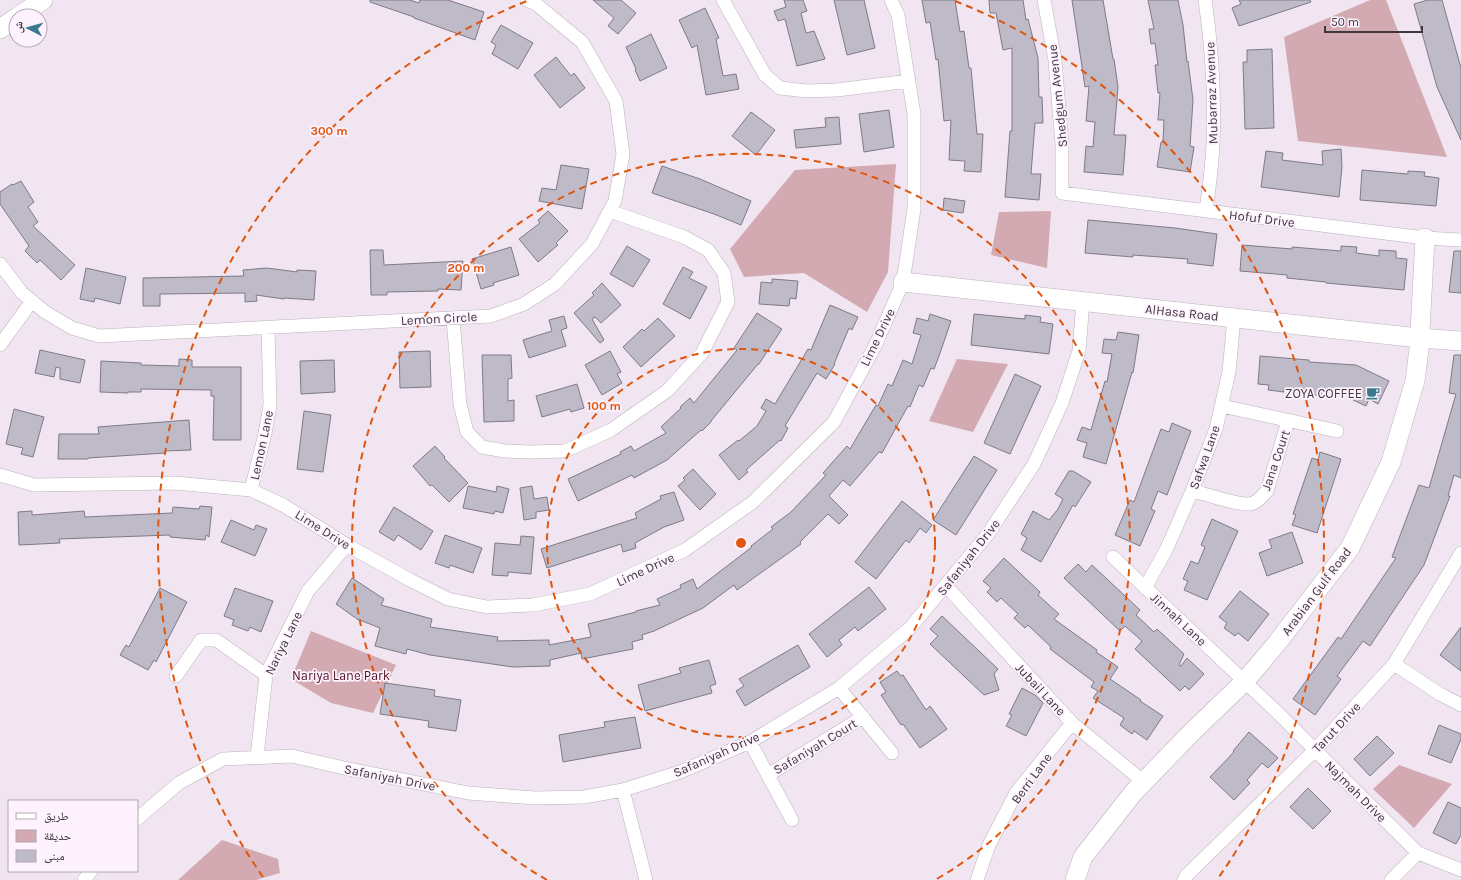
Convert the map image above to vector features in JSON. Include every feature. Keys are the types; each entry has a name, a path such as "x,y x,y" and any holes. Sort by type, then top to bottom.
{"main road":[{"path":"31,8 43,0"},
{"name":"Arabian Gulf Road","path":"1075,880 1083,857 1133,793 1191,732 1245,681 1277,643 1350,548 1391,462 1415,381 1425,238"},
{"name":"AlHasa Road","path":"904,282 1419,338 1461,341"}],"street":[{"name":"Lemon Circle","path":"0,264 22,293 45,312 72,328 99,336 491,316 524,304 555,284 592,244 615,209 623,154 616,101 582,42 536,4 527,0"},
{"path":"724,0 765,74 780,88 807,91 836,90 909,81"},
{"name":"Lime Drive","path":"0,475 34,485 175,483 251,490 283,505 347,545 448,599 487,607 532,605 590,594 685,550 753,502 834,422 875,346 904,282 914,209 914,114 898,15 891,0"},
{"name":"Shedgum Avenue","path":"1044,0 1055,60 1062,145 1062,193"},
{"name":"Mubarraz Avenue","path":"1205,0 1209,27 1214,93 1213,145 1206,211"},
{"name":"Hofuf Drive","path":"1062,193 1425,238 1461,240"},
{"path":"453,318 460,404 467,432 482,447 505,451 565,451 611,430 667,391 702,353 728,302 724,273 708,250 684,237 615,209"},
{"name":"Safaniyah Drive","path":"138,818 179,783 223,759 292,756 386,777 475,794 535,798 584,797 623,790 680,772 750,742 839,688 910,628 988,534 1034,464 1062,403 1079,351 1083,301"},
{"path":"0,345 32,302"},
{"name":"Safwa Lane","path":"1146,588 1167,548 1216,429 1229,372 1234,318"},
{"name":"Lemon Lane","path":"251,490 265,434 270,405 268,327"},
{"name":"Jana Court","path":"1222,406 1337,431"},
{"name":"Jana Court","path":"1192,490 1251,504 1259,499 1267,491 1288,421"},
{"name":"Nariya Lane","path":"257,757 266,676 308,591 347,545"},
{"name":"Tarut Drive","path":"1184,880 1186,876 1315,750 1394,664 1461,553"},
{"name":"Jinnah Lane","path":"1113,557 1245,681"},
{"name":"Jubail Lane","path":"946,586 1072,723 1144,782"},
{"path":"176,676 201,640 216,640 266,676"},
{"path":"1394,664 1440,694 1461,705"},
{"name":"Najmah Drive","path":"1245,681 1418,853 1461,870"},
{"name":"Safaniyah Court","path":"839,688 892,753"},
{"name":"Safaniyah Court","path":"768,774 863,717"},
{"name":"Berri Lane","path":"977,880 989,845 1016,793 1072,723"},
{"name":"Safaniyah Court","path":"750,742 792,820"},
{"path":"623,790 646,880"},
{"path":"1391,880 1418,853"},
{"path":"84,880 90,872"}],"green space":[{"path":"1370,0 1386,0 1447,157 1298,141 1284,37"},
{"path":"896,164 888,272 867,312 804,273 744,277 730,249 795,170"},
{"path":"1051,211 1047,268 991,255 999,212"},
{"path":"957,359 1008,364 973,432 929,421"},
{"name":"Nariya Lane Park","path":"311,631 396,665 373,713 331,703 291,679"},
{"path":"1399,765 1452,784 1414,828 1373,789"},
{"path":"222,840 278,859 280,873 256,880 178,880"}],"building":[{"path":"370,0 410,0 419,3 420,0 448,0 484,12 475,40 370,2"},
{"path":"593,0 621,0 636,13 618,34 608,26 614,18"},
{"path":"784,0 803,0 807,11 801,13 806,33 814,31 825,59 797,66 785,19 778,21 774,11 786,7"},
{"path":"834,0 864,0 875,48 847,55"},
{"path":"922,0 955,0 960,32 964,31 969,68 971,68 977,134 983,134 981,172 964,171 965,161 949,160 951,120 944,121 938,59 936,60 930,22 926,23"},
{"path":"989,0 1023,0 1026,20 1028,19 1038,58 1039,97 1042,97 1043,123 1035,123 1031,174 1041,174 1039,200 1005,197 1010,131 1012,131 1012,48 1003,50 996,13 990,13"},
{"path":"1072,0 1103,0 1118,87 1114,135 1126,135 1123,175 1084,172 1086,146 1093,147 1095,122 1086,121 1089,86 1085,87"},
{"path":"1148,0 1178,0 1183,25 1193,100 1190,146 1194,147 1190,172 1157,167 1161,142 1163,142 1164,120 1158,120 1160,93 1158,93 1155,65 1158,65 1155,43 1151,44 1149,29 1154,29"},
{"path":"1239,0 1310,0 1311,2 1239,26 1232,8 1241,4"},
{"path":"1428,0 1442,0 1461,68 1461,140 1437,87 1414,4"},
{"path":"705,8 719,38 716,39 723,76 736,74 739,89 706,95 697,45 692,48 679,20"},
{"path":"501,25 533,43 518,69 492,54 496,45 491,42"},
{"path":"651,34 667,68 640,81 626,47"},
{"path":"1272,49 1274,128 1245,129 1243,62 1247,62 1247,50"},
{"path":"556,57 571,76 574,73 585,88 560,108 534,75"},
{"path":"889,110 894,147 864,152 859,114"},
{"path":"751,112 775,130 756,155 732,136"},
{"path":"839,117 841,144 796,148 794,130 826,127 825,118"},
{"path":"1341,149 1342,167 1339,197 1261,187 1266,151 1283,153 1282,160 1323,165 1322,151"},
{"path":"561,165 589,169 582,209 539,201 542,188 556,190"},
{"path":"662,166 700,179 751,201 741,225 714,214 652,193"},
{"path":"1362,170 1408,174 1408,171 1425,172 1424,176 1439,178 1436,206 1360,200"},
{"path":"21,181 34,202 28,207 38,222 33,226 75,265 61,280 40,260 37,263 25,251 29,246 0,204 0,192 12,184 13,185"},
{"path":"944,198 965,201 963,213 943,210"},
{"path":"548,211 568,231 556,243 558,245 538,262 519,239 540,223 538,220"},
{"path":"1088,220 1175,228 1217,234 1213,266 1187,263 1188,259 1133,255 1133,257 1085,253"},
{"path":"1242,245 1341,251 1341,246 1357,247 1356,253 1379,256 1379,250 1396,251 1396,258 1407,259 1404,290 1326,283 1287,278 1287,275 1240,271"},
{"path":"627,246 650,260 633,287 610,274"},
{"path":"511,247 519,275 493,283 494,285 481,289 472,259"},
{"path":"370,250 383,250 384,265 463,261 461,290 438,289 438,291 387,292 387,295 371,295"},
{"path":"1454,251 1461,251 1461,293 1449,292"},
{"path":"683,267 693,272 689,278 707,287 690,319 663,304"},
{"path":"86,268 126,277 120,304 95,298 94,302 80,299"},
{"path":"267,268 297,272 297,270 316,271 314,300 284,299 256,295 257,301 245,302 245,293 160,294 160,306 143,306 143,278 244,276 243,270"},
{"path":"772,279 798,281 796,299 790,298 789,306 759,304 761,282 772,283"},
{"path":"602,283 621,305 601,323 595,317 592,319 604,340 600,343 574,313 594,295 592,293"},
{"path":"830,305 858,317 852,330 849,328 835,364 826,379 817,373 785,426 788,428 781,441 780,440 746,470 748,472 739,480 719,455 757,426 766,411 761,408 766,399 775,404 808,349 811,350"},
{"path":"757,313 782,329 759,364 711,422 667,460 634,478 632,475 578,501 568,479 621,454 620,452 631,446 634,451 666,433 661,427 690,398 694,403 737,350 734,348"},
{"path":"930,314 951,321 934,369 931,368 923,387 919,385 910,407 908,406 882,453 879,452 850,486 843,480 829,496 848,515 839,524 828,514 800,542 801,544 737,590 734,585 703,608 642,635 643,639 632,642 633,649 582,659 581,653 550,660 550,666 513,667 430,655 407,649 406,654 375,646 380,628 357,619 336,604 352,578 384,599 381,605 432,619 430,627 498,637 497,641 549,640 549,645 591,637 588,624 660,605 657,599 681,588 680,585 693,579 697,589 773,529 771,527 791,512 826,475 823,473 847,446 850,449 876,405 878,406 888,384 892,386 903,360 912,364 921,335 913,333 917,318 928,321"},
{"path":"974,314 1025,319 1025,315 1041,317 1040,322 1053,324 1049,354 971,345"},
{"path":"564,316 567,328 561,330 566,346 529,358 523,340 552,331 549,320"},
{"path":"658,318 675,336 641,367 623,347 642,329 644,331"},
{"path":"1118,332 1139,335 1133,373 1132,372 1106,464 1083,457 1087,443 1077,440 1082,427 1091,430 1105,381 1107,382 1112,354 1102,353 1104,339 1116,340"},
{"path":"40,350 85,360 80,383 60,379 60,368 56,367 54,377 35,373"},
{"path":"430,351 431,387 400,388 399,352"},
{"path":"610,351 621,372 617,374 622,383 602,395 585,365"},
{"path":"482,355 511,355 512,378 508,379 508,401 514,400 514,421 484,422"},
{"path":"1454,355 1461,355 1461,478 1454,475 1448,496 1450,496 1424,565 1370,646 1363,641 1337,676 1341,679 1315,715 1293,699 1338,637 1341,639 1396,558 1392,557 1419,485 1429,488 1456,394 1449,393"},
{"path":"1260,356 1309,360 1309,362 1356,365 1389,381 1378,404 1369,399 1366,406 1353,400 1355,394 1324,391 1324,396 1307,394 1307,389 1284,388 1284,392 1268,390 1269,385 1258,384"},
{"path":"179,359 192,360 192,367 241,367 241,440 213,440 214,396 211,396 211,390 141,389 141,392 128,393 100,392 101,361 141,363 141,365 179,366"},
{"path":"334,360 335,392 301,394 300,361"},
{"path":"1015,374 1041,386 1010,454 984,443"},
{"path":"577,384 584,408 571,412 570,409 542,417 536,396"},
{"path":"14,409 44,417 33,457 21,454 23,448 6,444"},
{"path":"304,411 331,415 323,472 297,469"},
{"path":"189,420 191,450 165,451 165,453 88,459 58,459 59,434 99,434 98,427"},
{"path":"1172,423 1191,431 1167,495 1158,491 1151,509 1155,511 1140,546 1115,535 1130,500 1134,502 1161,429 1169,432"},
{"path":"435,446 445,457 444,458 468,483 449,502 432,485 430,486 413,466"},
{"path":"1320,452 1341,459 1317,533 1292,525 1296,515 1293,514 1312,458 1318,460"},
{"path":"974,456 997,470 956,535 933,520"},
{"path":"693,469 716,494 700,510 678,486 685,480 683,478"},
{"path":"1069,471 1073,471 1091,482 1075,507 1073,505 1041,562 1021,550 1027,538 1021,534 1033,511 1049,520 1058,509 1063,499 1055,494"},
{"path":"468,486 496,492 497,486 509,489 503,513 495,511 494,514 463,508"},
{"path":"532,486 534,499 547,497 549,510 536,512 536,518 524,520 520,488"},
{"path":"674,492 684,520 664,527 635,543 636,548 623,552 621,544 547,568 541,549 637,518 635,513 661,499 660,496"},
{"path":"902,501 932,525 926,533 920,528 909,543 906,540 876,579 855,562"},
{"path":"200,506 212,507 209,537 206,535 205,540 170,537 170,535 59,539 60,543 19,545 18,512 32,511 32,515 84,511 85,517 172,513 173,507 199,509"},
{"path":"394,507 433,531 421,550 398,535 394,541 379,532"},
{"path":"1212,519 1238,531 1207,600 1184,590 1188,581 1183,579 1191,561 1198,564 1205,547 1201,545"},
{"path":"231,520 254,530 256,525 267,529 255,556 221,542"},
{"path":"1292,532 1303,563 1267,576 1259,553 1272,548 1269,540"},
{"path":"445,535 482,548 473,573 450,565 449,568 435,563"},
{"path":"521,536 534,537 531,574 508,572 508,576 492,575 495,543 520,545"},
{"path":"1004,558 1040,592 1038,595 1059,614 1054,619 1118,667 1110,679 1163,716 1147,740 1134,731 1132,734 1120,725 1124,718 1093,698 1098,691 1091,687 1094,682 1050,649 1051,647 1028,625 1025,628 1014,618 1018,614 1001,598 997,602 987,592 991,588 983,581"},
{"path":"1078,564 1086,572 1092,565 1140,610 1136,615 1154,632 1157,629 1184,654 1179,665 1181,666 1187,658 1204,674 1189,690 1185,686 1180,691 1135,649 1142,641 1125,626 1120,631 1064,578"},
{"path":"869,587 886,609 858,631 855,627 839,640 842,645 827,657 809,634"},
{"path":"160,588 187,602 156,662 154,660 148,670 120,655 126,645 129,647"},
{"path":"235,588 273,601 261,632 250,627 248,631 232,625 234,620 224,616"},
{"path":"1240,591 1269,614 1248,641 1238,633 1235,636 1224,628 1227,623 1219,617"},
{"path":"942,616 998,669 994,674 999,690 984,695 930,644 938,636 930,629"},
{"path":"1461,627 1461,671 1440,655"},
{"path":"798,645 810,667 745,706 736,691 744,686 739,679"},
{"path":"709,660 716,684 710,686 712,693 645,711 638,685 681,673 679,668"},
{"path":"897,671 901,676 903,675 926,710 930,706 947,729 920,748 903,724 901,725 881,695 886,692 880,682"},
{"path":"385,683 435,690 434,696 461,700 456,731 428,727 429,721 380,714"},
{"path":"1022,688 1035,695 1043,703 1026,736 1006,726 1012,715 1009,714"},
{"path":"635,717 641,748 563,762 559,735 605,727 604,722"},
{"path":"1439,725 1461,734 1461,739 1451,763 1428,754"},
{"path":"1249,732 1278,758 1268,768 1262,763 1247,780 1250,783 1234,800 1210,777 1234,752 1233,751"},
{"path":"1377,736 1394,753 1370,776 1354,759"},
{"path":"1308,788 1331,811 1313,829 1290,807"},
{"path":"1448,802 1461,808 1461,835 1456,844 1433,833"}],"place":[{"name":"ZOYA COFFEE","path":"1373,393"}]}
